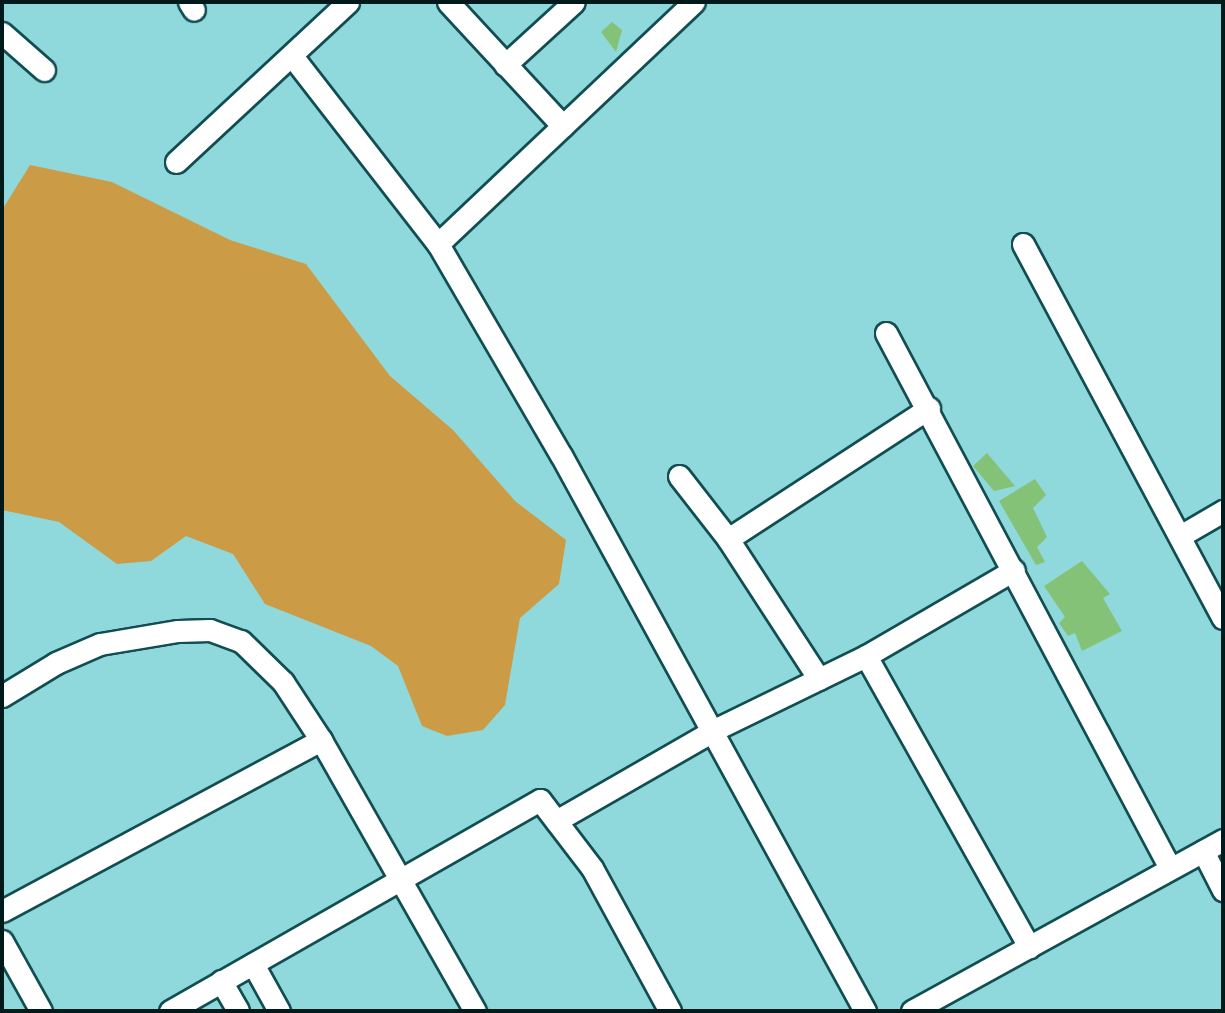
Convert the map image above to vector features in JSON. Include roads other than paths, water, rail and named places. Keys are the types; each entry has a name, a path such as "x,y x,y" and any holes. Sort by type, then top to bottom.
{"street":[{"path":"176,162 348,2"},
{"path":"447,2 563,126"},
{"path":"505,65 574,2"},
{"path":"438,244 694,2"},
{"path":"2,33 44,70"},
{"path":"292,56 438,244 561,455 620,568 714,730 865,1011"},
{"path":"1024,244 1223,618"},
{"path":"886,333 929,408 1170,868"},
{"path":"728,539 929,408"},
{"path":"679,476 728,539 819,679"},
{"path":"1180,536 1223,512"},
{"path":"556,821 714,730 866,656 1014,570"},
{"path":"2,696 57,663 100,644 177,631 210,631 241,641 283,682 321,740 475,1011"},
{"path":"866,656 1028,947"},
{"path":"2,911 321,740"},
{"path":"170,1011 402,882 540,800 592,868 670,1011"},
{"path":"912,1011 1223,840"},
{"path":"1203,851 1223,890"},
{"path":"2,941 41,1011"},
{"path":"253,964 279,1011"},
{"path":"221,981 238,1011"}]}
